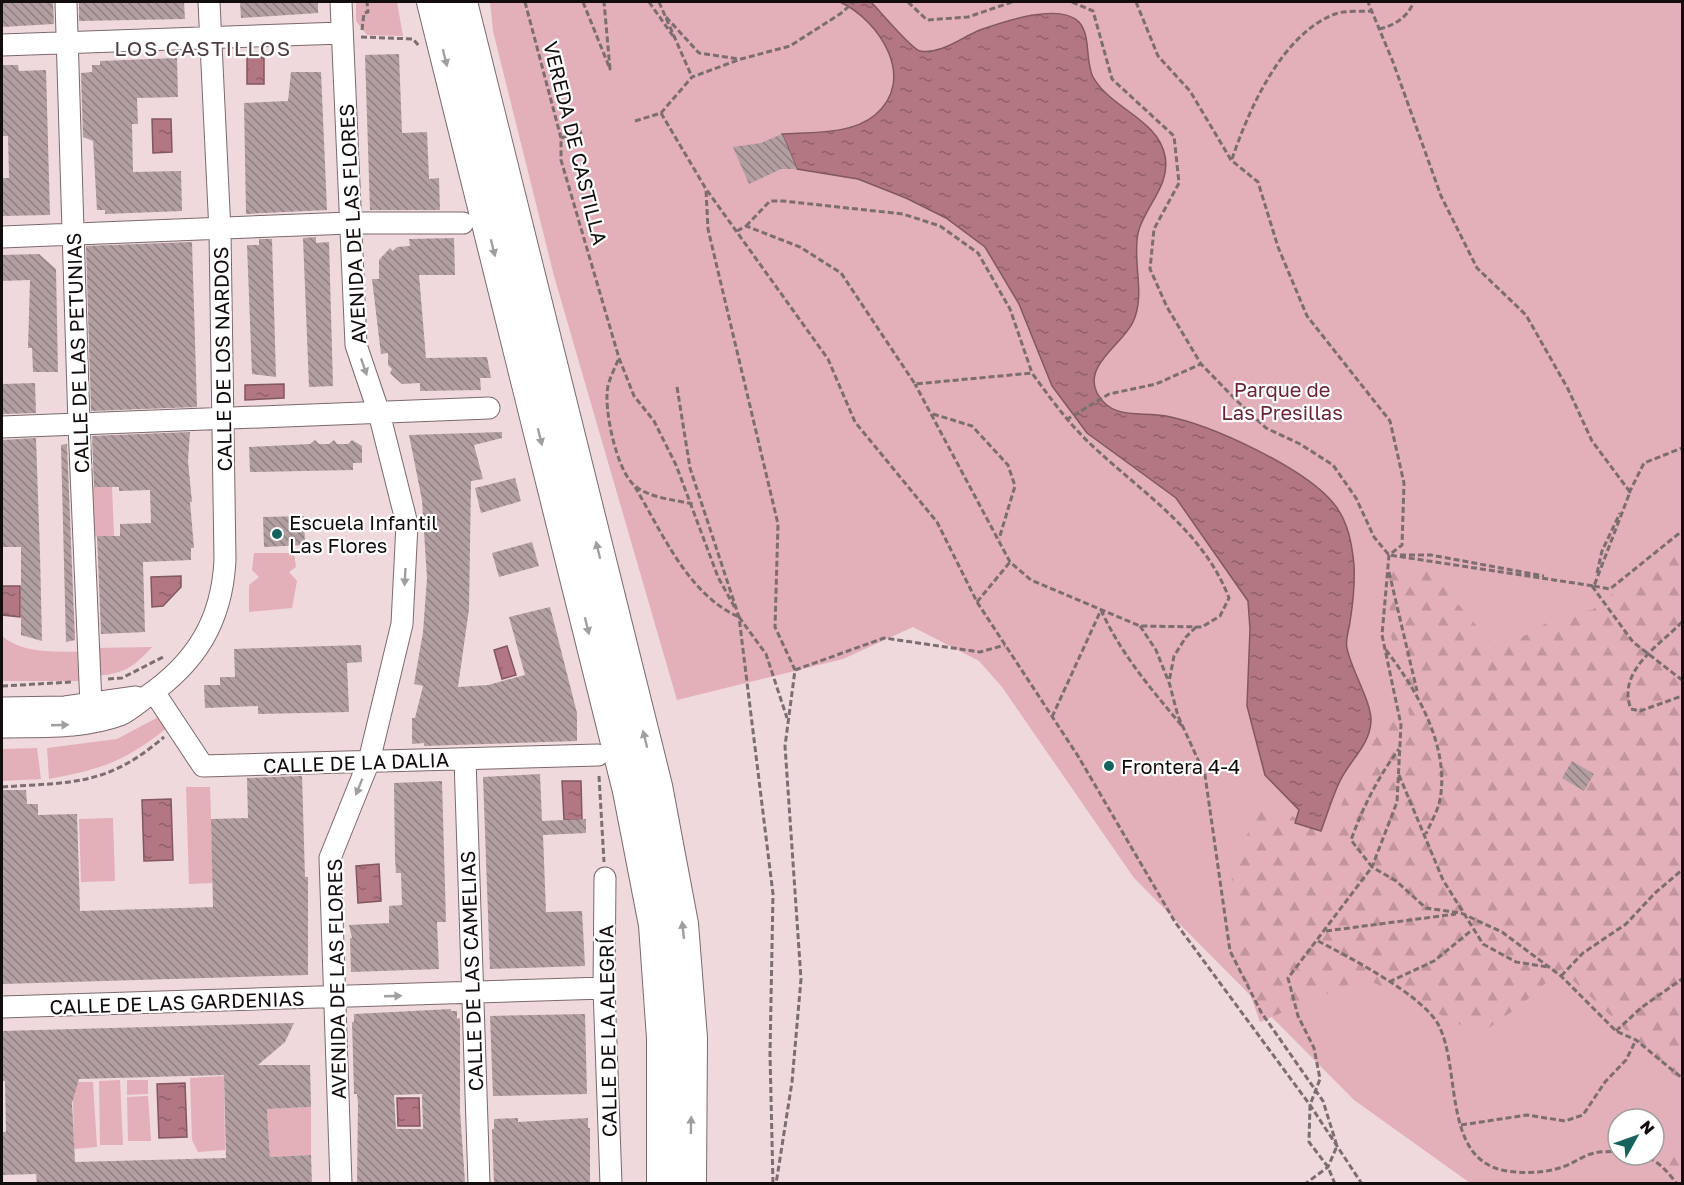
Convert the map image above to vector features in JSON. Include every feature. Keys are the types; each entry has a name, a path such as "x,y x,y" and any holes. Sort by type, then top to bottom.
{"highway":[{"path":"432,2 628,791 654,925 662,1038 662,1184"},
{"path":"462,2 657,786 683,924 692,1038 691,1184"}],"street":[{"name":"CALLE DE LAS PETUNIAS","path":"66,2 79,425 91,705"},
{"name":"CALLE DE LOS NARDOS","path":"2,727 91,723 122,714 176,676 197,650 219,603 225,560 220,229 209,2"},
{"name":"AVENIDA DE LAS FLORES","path":"341,2 351,35 350,223 356,345 379,413 407,524 402,624 369,761 330,858 341,1184"},
{"path":"2,45 68,44 210,36 351,35"},
{"path":"2,237 350,223 463,224"},
{"path":"2,427 489,408"},
{"name":"CALLE DE LOS NARDOS","path":"2,708 91,705 154,692"},
{"name":"CALLE DE LA DALIA","path":"154,692 203,766 598,755"},
{"name":"CALLE DE LAS CAMELIAS","path":"465,759 479,1184"},
{"name":"CALLE DE LA ALEGRÍA","path":"605,878 604,988 611,1184"},
{"name":"CALLE DE LAS GARDENIAS","path":"2,1007 604,988"}],"path":[{"path":"367,2 368,12 364,13 351,35 413,39 420,48"},
{"name":"VEREDA DE CASTILLA","path":"525,2 561,138 561,160 619,358 634,396 654,421 693,504"},
{"path":"583,2 610,69 604,2"},
{"path":"649,2 678,42"},
{"path":"659,2 692,77"},
{"path":"635,122 661,114 692,77 741,59 790,46 840,14 854,2"},
{"path":"908,2 927,20 968,17 1012,2"},
{"path":"1072,2 1093,11 1112,79 1174,136 1179,183 1154,229 1150,269 1167,307 1201,364 1266,428 1300,444 1332,465 1356,498 1374,537 1389,555 1382,635 1401,725 1397,802 1372,867 1326,931 1288,978 1298,1016 1314,1048 1320,1079 1310,1105 1309,1142 1328,1167 1335,1184"},
{"path":"1136,2 1158,56 1190,91 1231,160 1258,182 1278,247 1307,316 1390,421 1404,483 1402,545 1389,555"},
{"path":"1368,2 1441,196 1477,268 1526,315 1568,389 1592,441 1630,492"},
{"path":"1379,29 1390,26 1408,15 1414,2"},
{"path":"1231,160 1252,109 1273,69 1306,32 1336,14 1372,11"},
{"path":"666,17 699,53 741,59"},
{"path":"661,114 706,189 828,359 855,422 937,522 977,602 1078,756 1175,922 1310,1105 1362,1184"},
{"path":"561,138 582,132"},
{"path":"706,189 708,229 778,524 775,627 795,670 785,746 801,979 792,1082 774,1184"},
{"path":"737,231 746,226 770,201 783,201 903,214 940,226 978,253 1011,309 1032,373 1066,420 1098,452 1177,519 1222,581 1229,598 1220,616 1202,627 1140,626 1032,580 1010,562 915,384 841,273 800,247 746,226"},
{"path":"619,358 608,387 611,434 624,468 684,567 719,608 739,616"},
{"path":"1066,420 1109,394 1156,384 1201,364"},
{"path":"915,384 1032,373"},
{"path":"677,387 690,468 739,616 773,894 770,1054 774,1184"},
{"path":"931,414 972,426 1008,465 1016,486 999,539"},
{"path":"1683,448 1644,463 1602,551 1594,586 1633,642 1683,680"},
{"path":"635,486 660,497 693,504 718,577 739,616 766,654 788,720"},
{"path":"1389,555 1431,555 1610,589 1683,531"},
{"path":"977,602 1010,562"},
{"path":"1388,568 1418,696"},
{"path":"1052,717 1101,610"},
{"path":"1101,610 1124,654 1185,730"},
{"path":"1683,622 1638,663 1630,680 1629,702 1631,709 1640,711 1683,696"},
{"path":"1140,626 1156,650 1185,730 1205,775 1230,951 1261,1012 1323,1101 1337,1146 1328,1167 1305,1184"},
{"path":"1169,682 1174,656 1186,637 1197,627"},
{"path":"795,670 884,638 980,652 1005,645"},
{"path":"1385,648 1410,681 1424,705 1441,771 1439,804 1425,836"},
{"path":"2,687 122,678 166,656"},
{"path":"2,787 87,781 123,767 177,726"},
{"path":"1400,749 1383,769 1350,840 1372,867 1396,881 1426,908 1461,913 1502,932 1561,976 1616,1031 1636,1040 1683,1078"},
{"path":"1398,773 1443,880 1472,930 1483,944 1516,962 1550,968"},
{"path":"1561,976 1583,953 1626,924 1654,893 1683,870"},
{"path":"1326,931 1461,913"},
{"path":"1389,982 1434,961 1472,930"},
{"path":"1318,941 1389,982 1424,1007 1438,1024 1449,1057 1461,1125 1469,1148 1488,1165 1506,1171 1538,1173 1567,1165 1593,1153 1606,1152"},
{"path":"1616,1031 1642,1007 1683,979"},
{"path":"1461,1125 1527,1115 1564,1122 1583,1115 1605,1082 1626,1060 1636,1040"},
{"path":"1662,1167 1677,1184"}],"green space":[{"path":"356,2 397,2 403,36 367,35 356,21"},
{"name":"Parque de Las Presillas","path":"490,2 1682,2 1682,1183 1470,1183 1354,1100 1134,878 1002,687 979,661 913,627 843,659 677,700 554,276 493,31"},
{"path":"87,487 112,487 114,536 88,537"},
{"path":"1682,540 1682,1083 1561,969 1520,1006 1480,1034 1364,978 1260,1022 1239,963 1231,869 1263,801 1329,835 1349,786 1367,760 1382,716 1411,722 1391,636 1388,569 1425,565 1498,651 1567,611 1592,610"},
{"path":"254,553 294,553 296,567 289,572 297,581 292,608 249,612 249,585 259,577 252,570"},
{"path":"2,636 10,642 29,649 81,652 80,681 2,681"},
{"path":"152,647 127,669 113,674 95,676 94,648"},
{"path":"162,715 167,728 138,749 84,772 49,779 47,748 117,739"},
{"path":"37,748 41,779 2,781 2,749"},
{"path":"186,787 210,787 213,883 189,884"},
{"path":"113,818 115,881 81,882 79,819"},
{"path":"224,1076 225,1150 198,1152 192,1140 190,1078"},
{"path":"120,1080 123,1145 100,1145 99,1081"},
{"path":"127,1080 148,1080 148,1094 127,1095"},
{"path":"58,1082 93,1082 97,1147 74,1149 73,1099"},
{"path":"148,1096 151,1141 128,1141 127,1097"},
{"path":"311,1107 311,1155 270,1157 267,1109"},
{"path":"1682,1141 1682,1183 1666,1183 1663,1177"}],"water":[{"path":"840,2 871,2 910,44 920,51 928,52 943,48 980,30 1016,19 1045,14 1070,16 1083,27 1093,77 1111,98 1144,123 1161,143 1166,167 1164,177 1138,233 1137,311 1128,330 1100,364 1095,373 1094,383 1103,402 1111,408 1128,413 1166,416 1208,428 1280,463 1320,490 1334,504 1343,518 1350,541 1354,572 1347,645 1352,665 1368,705 1371,721 1363,746 1339,783 1321,831 1295,823 1299,810 1265,775 1247,706 1250,629 1248,601 1176,498 1087,433 1052,386 1019,304 985,247 946,218 906,198 858,179 797,169 782,134 830,131 854,126 875,115 887,101 893,85 893,68 880,36 868,22"},
{"path":"247,57 264,57 264,84 247,84"},
{"path":"152,119 171,119 172,152 153,153"},
{"path":"284,384 284,398 245,400 245,385"},
{"path":"181,576 181,587 163,606 152,607 151,577"},
{"path":"2,586 20,586 20,617 2,615"},
{"path":"507,646 516,675 502,679 494,650"},
{"path":"562,781 581,781 582,820 564,820"},
{"path":"171,799 173,860 144,861 142,800"},
{"path":"379,864 381,901 358,903 356,866"},
{"path":"185,1083 187,1137 159,1138 157,1084"},
{"path":"397,1098 419,1098 420,1126 398,1126"}],"building":[{"path":"2,2 53,2 54,24 2,27"},
{"path":"79,2 184,2 185,19 79,21"},
{"path":"240,2 318,2 318,13 241,18"},
{"path":"399,54 402,133 427,132 429,179 439,178 440,210 370,210 365,55"},
{"path":"177,58 178,97 137,98 138,124 132,124 133,172 181,171 182,211 105,214 105,210 97,210 93,141 83,137 81,73 92,72 92,65 100,65 100,61"},
{"path":"2,65 18,65 19,71 46,70 50,215 2,216 2,178 9,178 8,136 2,136"},
{"path":"291,72 321,72 327,210 246,214 244,103 288,101"},
{"path":"782,134 797,169 781,169 749,184 733,147 761,143"},
{"path":"316,237 316,243 329,242 333,386 309,387 303,238"},
{"path":"454,238 455,275 419,275 426,358 487,357 491,378 480,378 481,390 420,391 420,383 402,384 395,378 390,373 392,369 388,365 388,353 381,354 372,279 379,279 379,260 390,248 393,251 397,247 410,246 409,239"},
{"path":"259,239 272,239 276,377 252,374 247,245 259,245"},
{"path":"192,242 197,407 91,411 86,246"},
{"path":"39,254 56,269 58,372 33,372 32,348 28,348 30,280 2,281 2,255"},
{"path":"35,383 36,413 2,414 2,384"},
{"path":"190,432 188,461 194,548 191,548 191,560 143,562 145,632 101,634 97,536 120,536 120,524 151,523 150,490 119,491 119,487 94,487 92,436"},
{"path":"502,432 502,438 474,445 483,479 471,481 469,609 458,687 488,685 525,675 509,617 550,607 577,713 577,741 424,746 424,743 412,744 412,718 415,718 423,686 414,684 423,632 427,578 422,500 409,435"},
{"path":"36,438 42,641 21,635 21,547 2,547 2,440"},
{"path":"315,440 319,444 329,444 334,440 337,444 348,444 352,440 362,446 362,463 353,463 353,470 250,472 249,447 310,444"},
{"path":"67,444 75,640 66,642 61,445"},
{"path":"515,478 521,501 481,513 475,488"},
{"path":"304,516 305,545 264,547 263,517"},
{"path":"532,542 539,566 499,577 492,553"},
{"path":"361,645 362,662 347,663 349,712 258,714 258,706 205,708 204,685 220,685 220,677 235,677 234,649"},
{"path":"1572,761 1594,774 1584,791 1562,778"},
{"path":"540,774 542,821 586,819 586,833 543,835 546,912 582,911 585,966 490,969 483,777"},
{"path":"302,776 305,877 308,877 308,975 2,984 2,790 26,790 27,804 38,804 38,815 77,814 80,911 213,907 211,819 248,818 247,778"},
{"path":"442,781 446,922 437,922 439,969 351,972 350,938 352,938 349,925 389,923 389,906 402,905 401,873 396,873 395,858 394,783"},
{"path":"451,1009 451,1011 457,1011 457,1019 460,1018 460,1111 465,1182 357,1184 358,1103 357,1094 354,1094 352,1022 354,1022 354,1014","holes":["422,1094 423,1129 396,1129 394,1095"]},
{"path":"585,1014 587,1094 493,1096 490,1016"},
{"path":"294,1023 285,1042 258,1065 310,1065 311,1107 267,1109 270,1157 311,1155 312,1184 37,1184 36,1174 2,1175 2,1132 6,1132 5,1081 2,1081 2,1031","holes":["224,1075 226,1158 75,1162 72,1103 79,1079"]},
{"path":"518,1118 518,1122 588,1118 590,1184 494,1184 492,1129 494,1129 494,1119"}],"place":[{"name":"Escuela Infantil Las Flores","path":"277,534"},
{"name":"Frontera 4-4","path":"1109,766"}],"district":[{"name":"LOS CASTILLOS","path":"203,48"}]}
